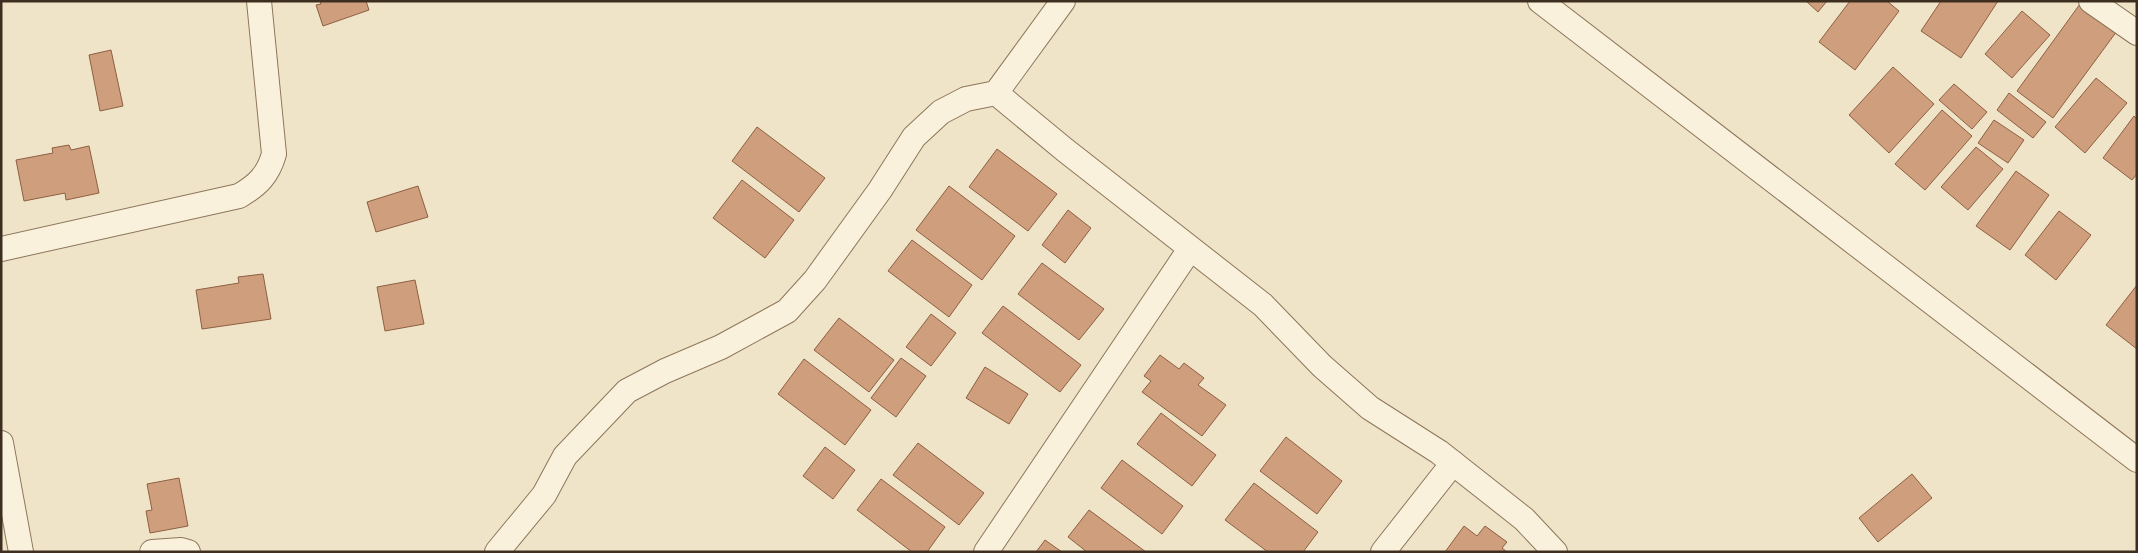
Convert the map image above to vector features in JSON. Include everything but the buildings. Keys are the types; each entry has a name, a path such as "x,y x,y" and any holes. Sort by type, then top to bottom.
{"street":[{"path":"1,249 240,196 257,185 269,170 274,154 259,1"},
{"path":"497,552 544,495 565,456 627,391 665,370 721,347 787,311 815,280 880,190 914,137 941,112 966,99 996,94 1063,1"},
{"path":"1540,1 2137,460"},
{"path":"2091,1 2137,33"},
{"path":"996,94 1263,305 1322,366 1370,408 1453,463 1524,519 1555,552"},
{"path":"986,552 1190,249"},
{"path":"1,443 21,552"},
{"path":"1382,552 1453,463"},
{"path":"152,552 181,550 188,552"}]}
